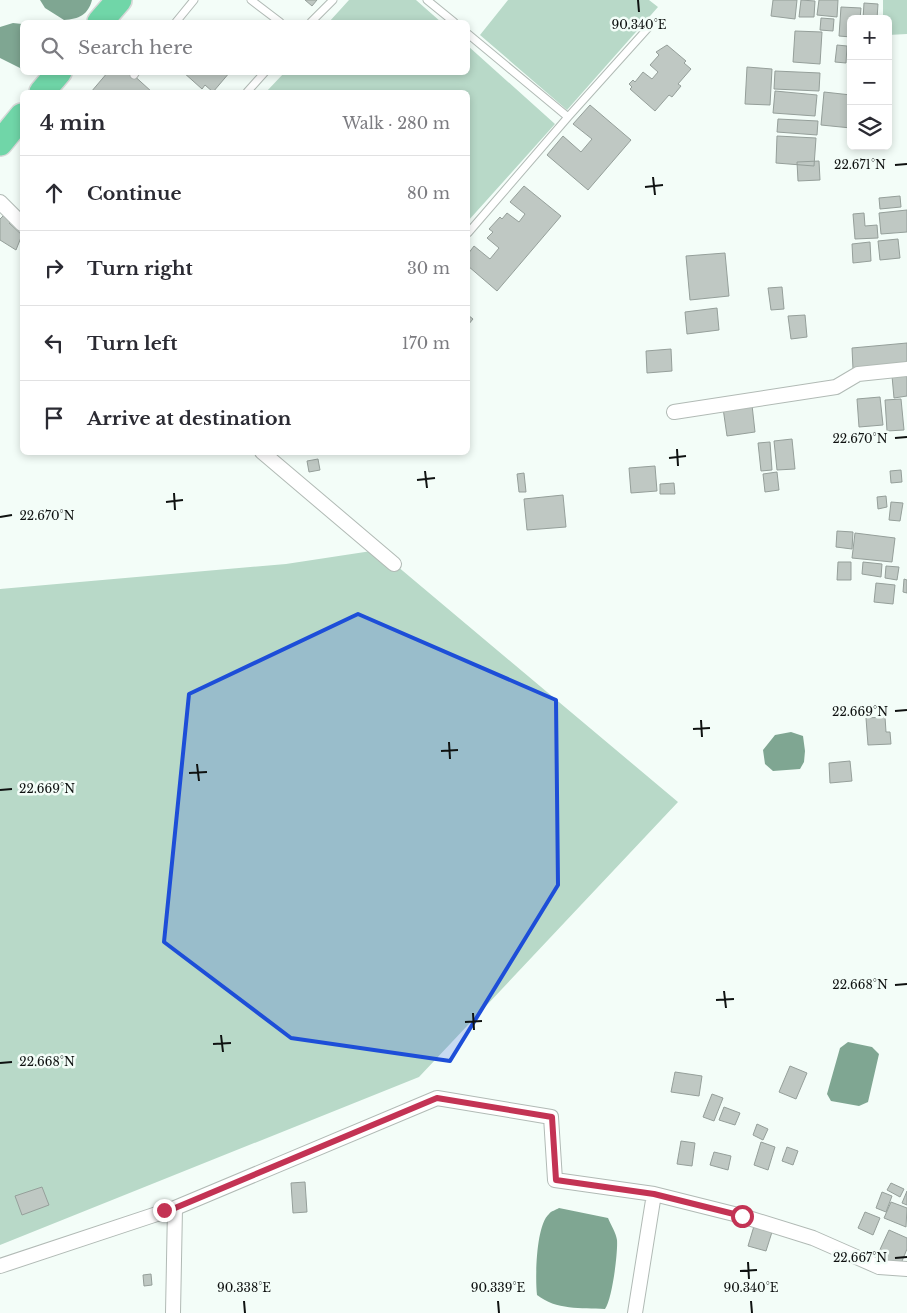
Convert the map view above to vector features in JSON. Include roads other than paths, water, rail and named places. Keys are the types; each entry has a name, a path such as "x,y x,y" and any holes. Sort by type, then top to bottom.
{"highway":[{"path":"102,20 119,0"},
{"path":"44,90 56,75"},
{"path":"0,143 20,118"}],"street":[{"path":"0,202 20,222"},
{"path":"674,412 836,387 858,374 907,369"},
{"path":"266,455 394,564"},
{"path":"0,1266 175,1208 437,1098 552,1117 556,1180 654,1194 742,1216 813,1238 880,1267 907,1269"},
{"path":"635,1313 654,1194"},
{"path":"173,1313 175,1208"}],"lane":[{"path":"178,20 194,0"},
{"path":"251,0 277,20"},
{"path":"313,20 333,0"},
{"path":"427,0 452,20"},
{"path":"470,231 648,28"},
{"path":"470,36 568,117"},
{"path":"248,90 262,75"}]}
